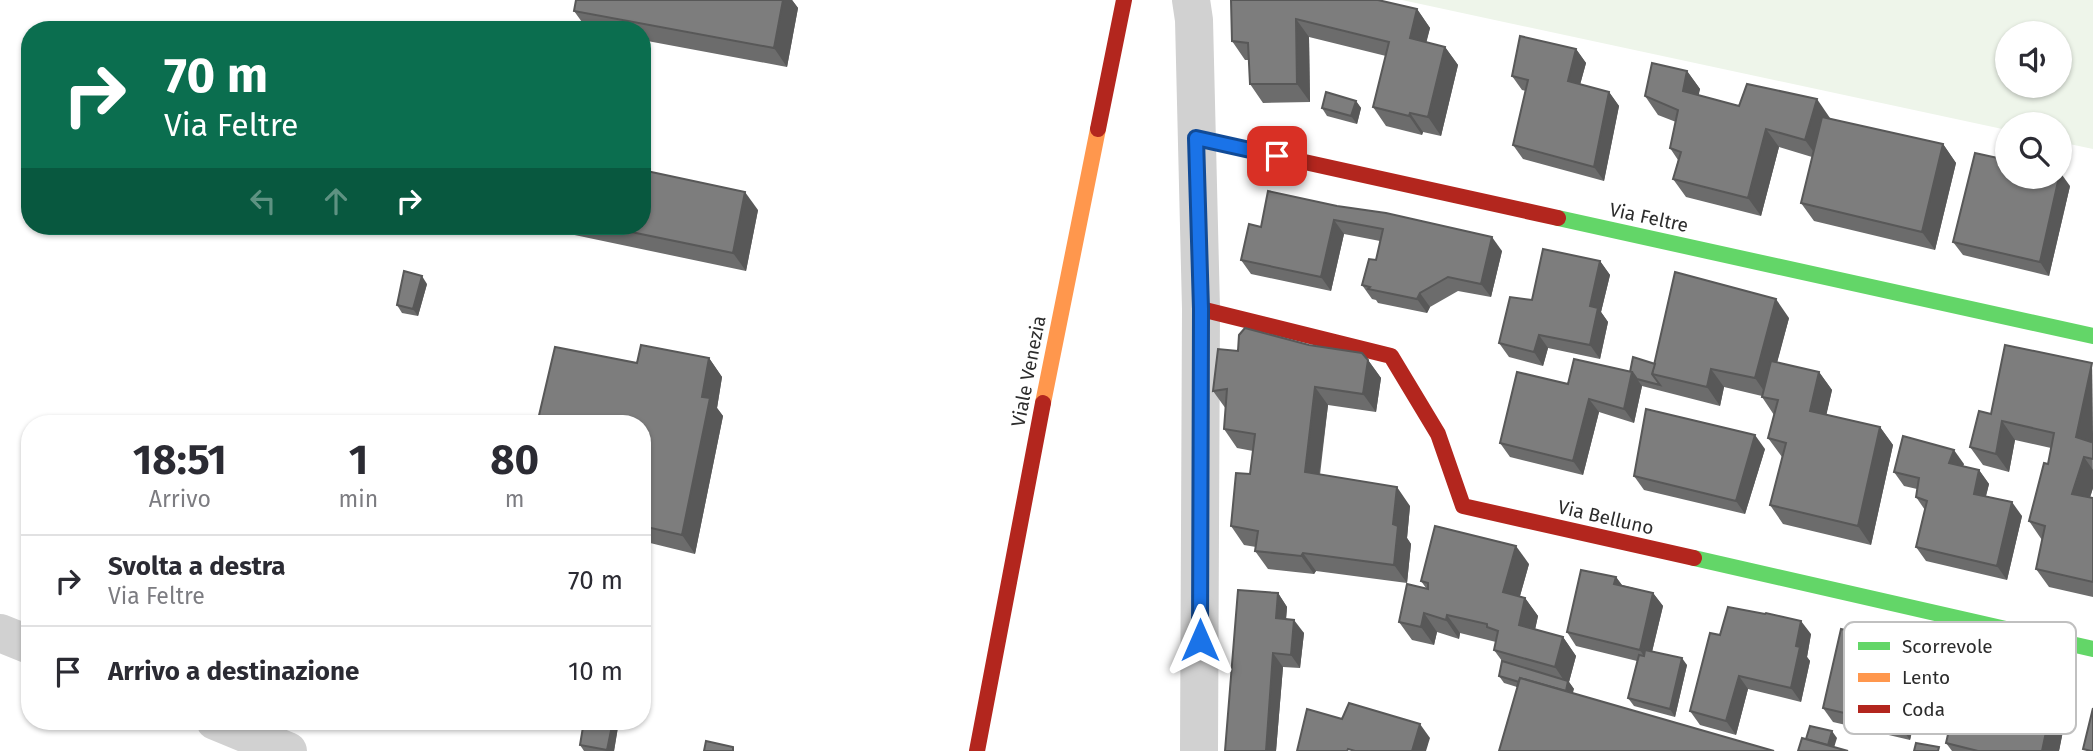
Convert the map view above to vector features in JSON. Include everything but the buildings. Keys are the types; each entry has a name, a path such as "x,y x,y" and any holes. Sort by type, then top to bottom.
{"street":[{"name":"Viale Venezia","path":"977,751 1042,404 1124,0"},
{"path":"1191,0 1194,20 1201,309 1199,751"},
{"name":"Via Feltre","path":"1196,138 2093,337"},
{"name":"Via Belluno","path":"1201,309 1391,356 1438,434 1463,506 1974,622"},
{"path":"0,633 21,641"},
{"path":"237,730 288,751"}],"shaded area":[{"path":"1402,0 2093,0 2093,149 2072,145 2072,112 1995,112 1995,127"}],"traffic: fast":[{"path":"1558,218 2093,336"},
{"path":"1694,558 1975,622"},
{"path":"2076,645 2093,649"}],"traffic: slow":[{"path":"1043,403 1098,129"}],"traffic: jam":[{"path":"1098,129 1124,0"},
{"path":"1196,138 1558,218"},
{"path":"1201,309 1391,356 1438,434 1463,506 1694,558"},
{"path":"977,751 1043,403"}],"route":[{"path":"1200,640 1201,309 1196,138 1277,156"}]}
